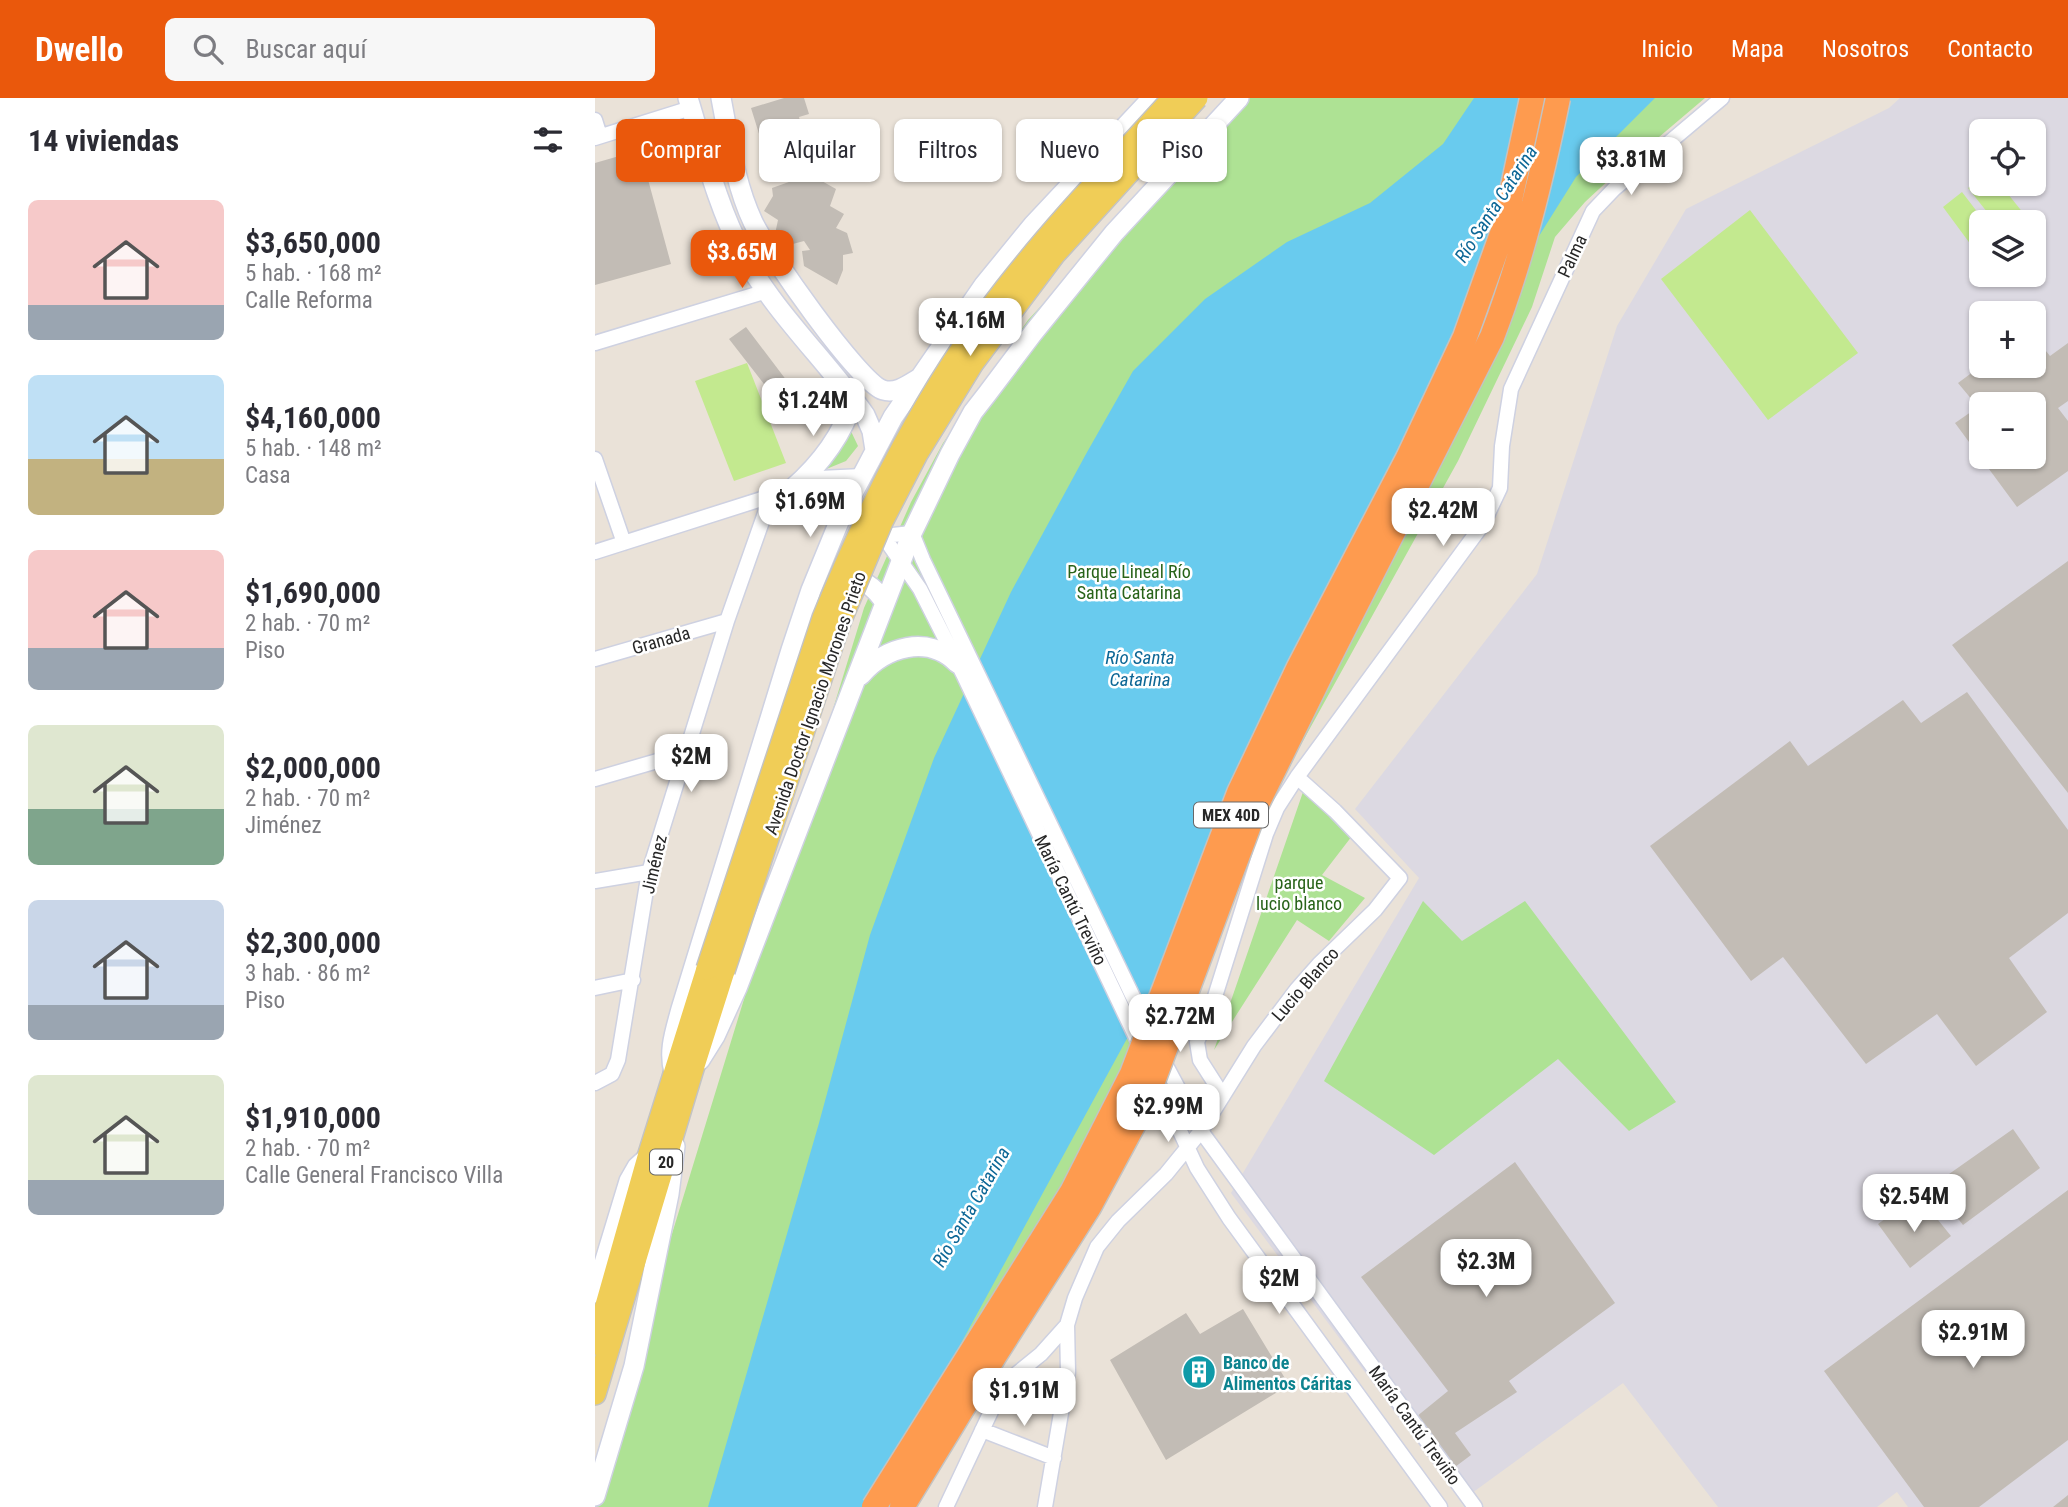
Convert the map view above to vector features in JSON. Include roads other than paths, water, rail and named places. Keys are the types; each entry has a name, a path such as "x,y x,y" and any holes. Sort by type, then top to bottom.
{"highway":[{"name":"MEX 40D","path":"874,1507 1072,1192 1132,1074 1239,793 1299,667 1408,458 1465,337 1504,228 1532,98"},
{"name":"MEX 40D","path":"902,1507 1089,1207 1144,1105 1258,804 1322,670 1492,337 1529,229 1558,98"}],"main road":[{"name":"Avenida Doctor Ignacio Morones Prieto","path":"601,1348 648,1157 683,1073 823,618 843,568 890,469 949,368 1004,290 1054,229 1173,98"},
{"name":"Avenida Doctor Ignacio Morones Prieto","path":"716,970 840,622 881,522 917,454 973,363 1054,255 1197,98"},
{"name":"Avenida Doctor Ignacio Morones Prieto","path":"601,1348 674,1134 683,1073"},
{"path":"595,1394 601,1348"}],"street":[{"path":"721,98 736,169 753,221 769,251 827,332 862,374 883,390 899,389 940,371 958,374 970,390 973,412"},
{"name":"Avenida Doctor Ignacio Morones Prieto","path":"683,1073 671,1057 675,1032 811,590 843,512 893,417 984,285 1033,225 1152,98"},
{"name":"20","path":"683,1073 709,1047 737,988 912,533 973,412 1114,233 1238,98"},
{"name":"Palma","path":"1297,777 1483,524 1500,488 1502,446 1511,389 1593,211 1613,189 1722,98"},
{"path":"595,120 598,137 690,103 726,218 743,254 767,291 865,415 872,431 875,450"},
{"path":"984,285 981,321 992,339 1002,344 1013,344 1024,341 1033,333"},
{"path":"595,343 767,291"},
{"path":"792,489 815,469 829,451 848,418 854,400"},
{"path":"595,459 624,543"},
{"path":"595,552 820,478 862,476"},
{"path":"792,489 819,493 843,512 883,536 902,561 962,662"},
{"name":"Jiménez","path":"602,1079 614,1071 618,1060 649,872 727,621 771,496"},
{"path":"883,536 912,533 962,662"},
{"path":"811,590 841,578 854,578 878,591 885,603"},
{"name":"Granada","path":"595,659 727,621"},
{"path":"852,687 876,660 895,650 928,647 962,662"},
{"name":"María Cantú Treviño","path":"962,662 1171,1092 1197,1168 1229,1218 1440,1507"},
{"name":"María Cantú Treviño","path":"962,662 1171,1092 1185,1104 1201,1131 1475,1507"},
{"path":"595,779 685,753"},
{"path":"1185,1104 1223,1096 1205,1049 1212,1006 1266,834 1277,808 1297,777"},
{"name":"Lucio Blanco","path":"1045,1507 1068,1372 1067,1325 1089,1262 1106,1234 1189,1147 1254,1046 1290,998 1319,964 1375,910 1400,878 1335,811 1297,777"},
{"path":"595,881 649,872"},
{"path":"595,988 633,980"},
{"path":"595,1496 634,1366 676,1154 674,1134"},
{"path":"595,1293 629,1181 637,1167 648,1157"},
{"path":"946,1507 1009,1380 1041,1354 1067,1325"},
{"path":"982,1430 1054,1458"}],"water":[{"name":"Río Santa Catarina","path":"1474,98 1655,98 1576,177 1418,429 1136,1022 922,1415 884,1507 708,1507 819,1123 870,935 934,758 1011,592 1086,454 1133,371 1205,299 1287,242 1370,203 1443,144"}],"place":[{"name":"Banco de Alimentos Cáritas","path":"1199,1372"}],"park label":[{"name":"Parque Lineal Río Santa Catarina","path":"1129,581"},
{"name":"parque lucio blanco","path":"1299,892"}]}
